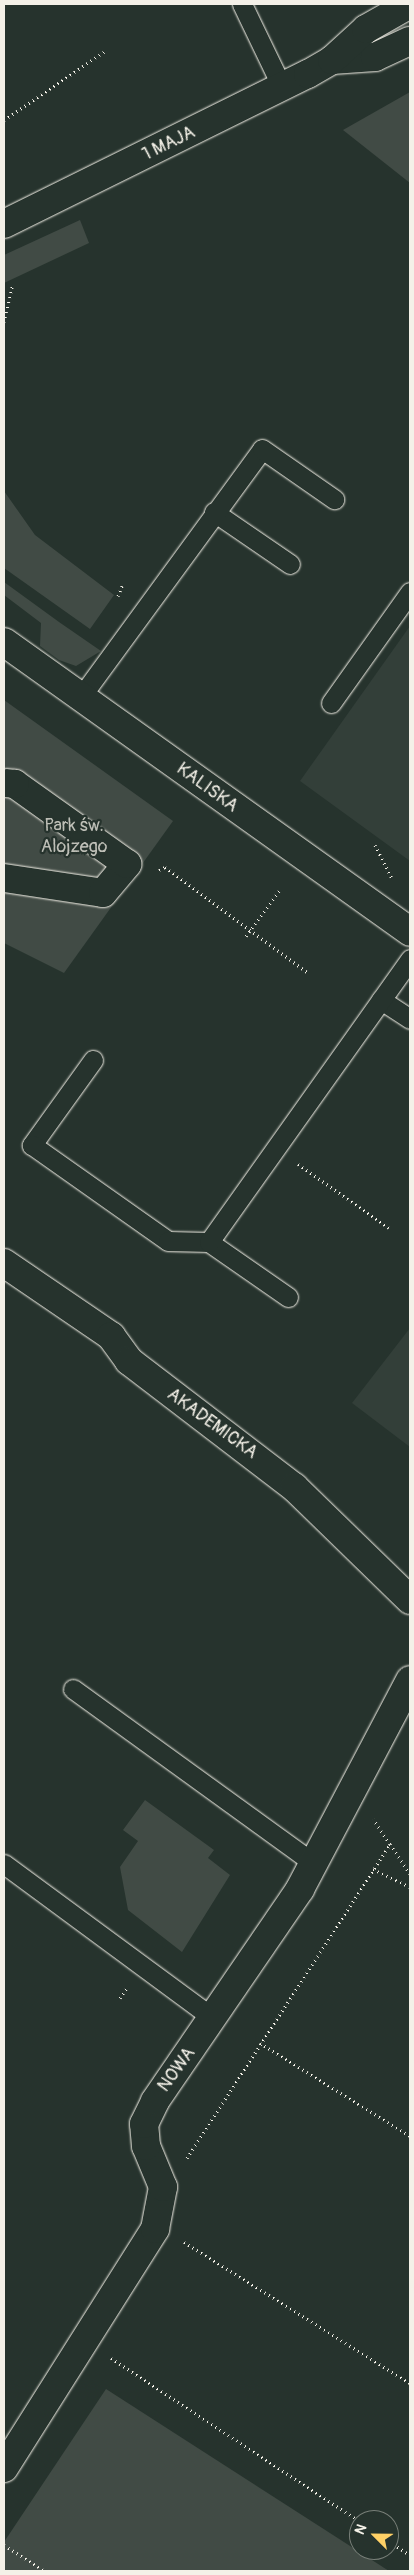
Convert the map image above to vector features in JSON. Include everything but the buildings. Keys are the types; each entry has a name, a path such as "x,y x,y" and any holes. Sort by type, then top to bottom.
{"street":[{"name":"1 MAJA","path":"4,224 332,60 366,29 410,4"},
{"name":"1 MAJA","path":"332,60 375,57 410,41"},
{"name":"KALISKA","path":"4,642 410,932"},
{"path":"4,878 103,893 127,864 16,784 5,786"},
{"name":"AKADEMICKA","path":"4,1263 111,1336 129,1361 284,1479 410,1600"},
{"name":"NOWA","path":"4,2468 155,2229 163,2187 146,2146 144,2124 155,2101 214,2019 313,1863 410,1680"}],"lane":[{"path":"242,4 282,86"},
{"path":"80,698 262,448 334,498"},
{"path":"214,512 290,564"},
{"path":"331,703 410,592"},
{"path":"209,1242 410,959"},
{"path":"381,1000 410,1019"},
{"path":"93,1060 32,1145 168,1242 209,1242 288,1297"},
{"path":"73,1689 313,1863"},
{"path":"4,1864 214,2019"}],"path":[{"path":"4,120 104,51"},
{"path":"4,322 12,286"},
{"path":"165,867 307,972"},
{"path":"246,936 280,888"},
{"path":"274,1148 389,1228"},
{"path":"369,1814 410,1874"},
{"path":"183,2163 390,1844"},
{"path":"373,1869 410,1887"},
{"path":"260,2043 410,2136"},
{"path":"178,2238 410,2383"},
{"path":"105,2354 349,2514"},
{"path":"4,2545 45,2571"},
{"path":"399,2548 410,2555"}],"shaded area":[{"path":"410,626 410,861 300,781"},
{"path":"410,1328 410,1447 352,1403"}],"green space":[{"path":"410,92 410,183 343,130"},
{"path":"80,220 89,243 4,283 4,255"},
{"path":"4,491 35,535 114,595 90,629 4,568"},
{"path":"4,582 101,651 76,666 59,660 40,646 41,623 4,595"},
{"name":"Park św. Alojzego","path":"4,700 173,821 64,973 4,943"},
{"path":"145,1800 214,1850 208,1858 230,1875 182,1952 128,1910 120,1867 138,1841 123,1830"},
{"path":"106,2389 349,2545 349,2560 372,2560 389,2571 4,2571 4,2542"}]}
